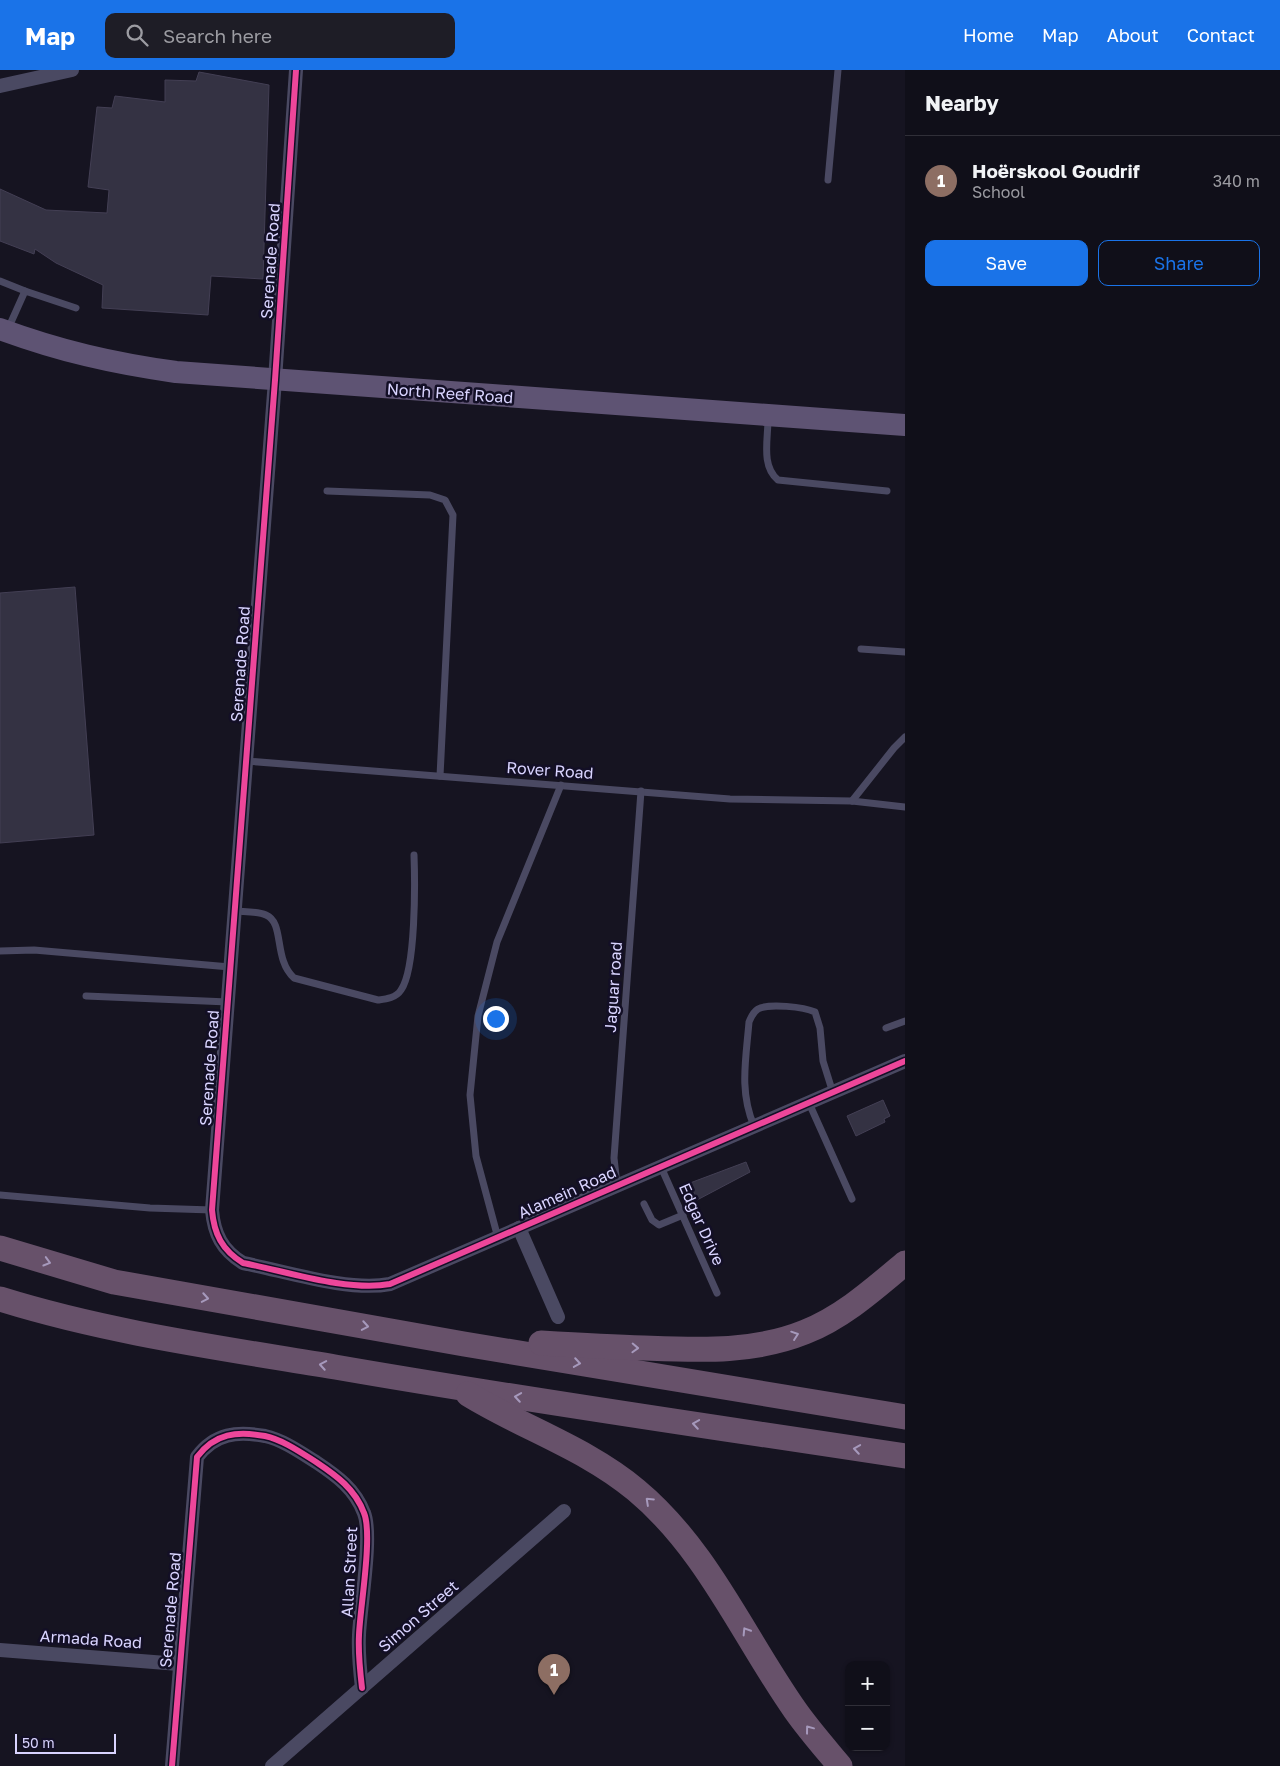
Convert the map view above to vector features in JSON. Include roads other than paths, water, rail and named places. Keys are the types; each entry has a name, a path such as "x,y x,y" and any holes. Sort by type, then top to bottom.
{"highway":[{"path":"0,1248 114,1282 464,1344 905,1417"},
{"path":"464,1344 501,1340 733,1350 773,1343 806,1331 838,1315 871,1292 905,1263"},
{"path":"0,1299 44,1313 149,1336 460,1389 905,1456"},
{"path":"460,1389 499,1413 565,1443 601,1463 636,1490 668,1520 713,1580 794,1709 840,1766"}],"main road":[{"name":"North Reef Road","path":"4,330 65,352 134,366 176,372 905,426"}],"street":[{"path":"0,85 72,70"},
{"name":"Serenade Road","path":"231,1256 220,1242 214,1228 212,1210 275,380 296,70"},
{"name":"Alamein Road","path":"231,1256 243,1263 372,1287 390,1284 905,1061"},
{"path":"519,1228 558,1317"},
{"name":"Allan Street","path":"197,1456 206,1445 220,1438 250,1434 270,1437 292,1447 341,1478 357,1498 365,1516 367,1534 359,1636 362,1688"},
{"name":"Serenade Road","path":"172,1766 197,1456"},
{"name":"Simon Street","path":"272,1766 564,1511"},
{"name":"Armada Road","path":"0,1650 179,1664"}],"lane":[{"path":"828,180 838,70"},
{"path":"0,281 76,308"},
{"path":"4,330 25,291"},
{"path":"768,416 767,464 770,473 778,480 887,492"},
{"path":"327,491 430,495 444,500 453,515 440,776"},
{"path":"861,649 905,652"},
{"path":"852,801 905,737"},
{"name":"Rover Road","path":"246,761 730,798 852,801 905,807"},
{"path":"498,1238 476,1156 470,1095 478,1016 497,942 561,785"},
{"name":"Jaguar road","path":"617,1185 614,1158 641,791"},
{"path":"234,911 264,914 273,920 277,927 281,958 286,971 294,978 378,1000 391,998 401,991 408,968 415,903 414,855"},
{"path":"0,950 34,950 230,967"},
{"path":"86,996 228,1002"},
{"path":"754,1126 748,1111 744,1090 749,1022 753,1013 760,1008 770,1006 808,1009 815,1012 820,1028 823,1061 833,1093"},
{"path":"886,1028 905,1021"},
{"path":"809,1103 852,1199"},
{"name":"Edgar Drive","path":"661,1167 717,1293"},
{"path":"0,1195 150,1208 212,1210"},
{"path":"644,1204 652,1220 659,1225 683,1215"}],"place":[{"name":"Hoërskool Goudrif","path":"554,1695"}]}
